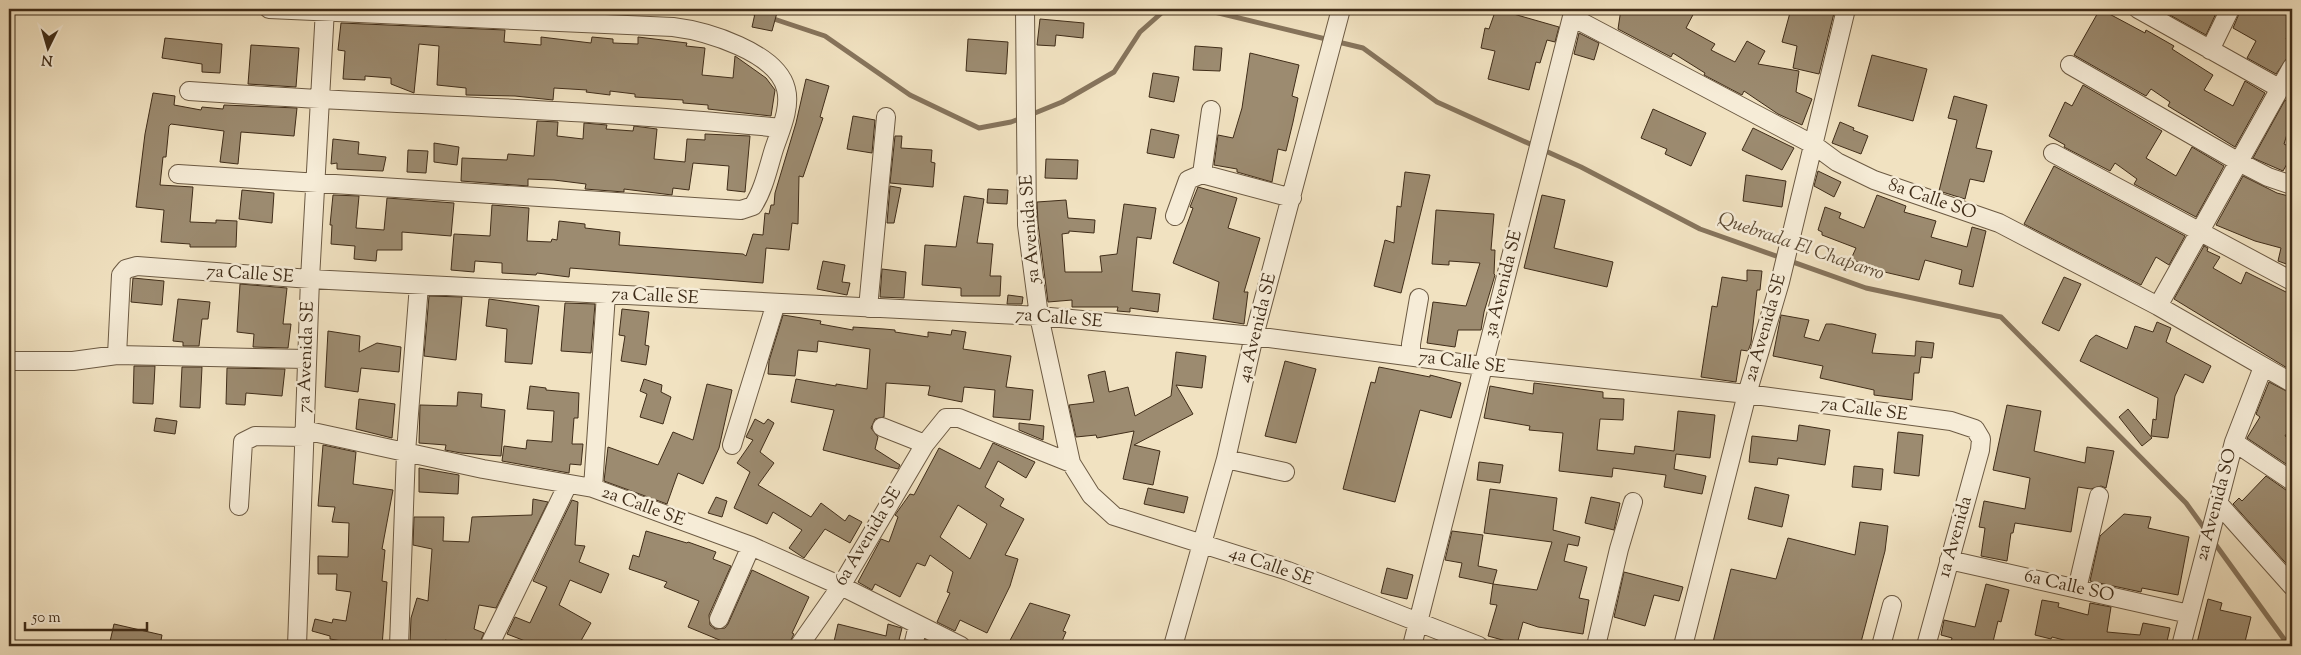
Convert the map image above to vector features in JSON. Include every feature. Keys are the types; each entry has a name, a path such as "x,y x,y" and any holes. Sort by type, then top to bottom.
{"street":[{"path":"178,174 741,210 753,206 761,194 786,110 786,89 778,72 759,57 697,30 325,10 269,9"},
{"name":"5a Avenida SE","path":"1025,9 1027,225 1039,316 1074,468"},
{"name":"2a Avenida SE","path":"1683,646 1747,394 1780,282 1846,9"},
{"path":"2138,9 2279,88"},
{"path":"2210,50 2230,9"},
{"name":"7a Avenida SE","path":"297,646 310,279 325,10"},
{"name":"4a Avenida SE","path":"1173,646 1226,459 1254,336 1341,10"},
{"name":"8a Calle SO","path":"1573,13 1814,145 1837,162 1874,180 1999,223 2158,306 2292,383"},
{"name":"3a Avenida SE","path":"1412,646 1573,13"},
{"path":"2070,65 2239,162 2268,177 2292,186"},
{"path":"2158,306 2292,67"},
{"path":"189,90 319,100 694,119 780,128"},
{"path":"1202,174 1212,110"},
{"path":"868,308 886,117"},
{"path":"2053,153 2292,281"},
{"path":"1175,216 1188,180 1202,174 1292,198"},
{"name":"7a Calle SE","path":"117,355 121,276 126,269 137,266 310,279 1039,316 1254,336 1483,366 1747,394 1951,422 1975,429"},
{"path":"399,646 406,452 419,285"},
{"path":"593,488 606,294"},
{"path":"1411,356 1411,344 1419,298"},
{"path":"732,445 776,303"},
{"path":"9,361 73,361 117,355 307,359"},
{"name":"2a Avenida SO","path":"2181,646 2234,442 2262,367"},
{"name":"6a Avenida SE","path":"799,646 841,586 925,444 946,418 959,418 1074,468"},
{"path":"882,427 925,444"},
{"name":"1a Avenida","path":"1926,646 1980,450 1981,439 1975,429"},
{"name":"2a Calle SE","path":"239,506 243,442 255,436 304,433 593,488 751,546 841,586 960,646"},
{"path":"2234,442 2292,481"},
{"path":"1226,459 1285,472"},
{"name":"4a Calle SE","path":"1074,468 1091,495 1114,516 1288,571 1479,646"},
{"path":"491,642 568,484"},
{"path":"2077,589 2099,496"},
{"path":"1596,646 1619,549 1633,502"},
{"path":"2218,505 2292,586"},
{"path":"720,618 751,546"},
{"name":"6a Calle SO","path":"1949,560 2189,614"},
{"path":"1880,646 1892,605"},
{"path":"913,646 918,625"}],"building":[{"path":"756,9 778,9 772,31 752,27"},
{"path":"1496,9 1559,27 1555,42 1547,40 1540,63 1536,62 1529,90 1488,79 1495,51 1481,48 1485,28 1489,29"},
{"path":"1621,9 1696,9 1686,28 1715,44 1711,50 1735,62 1747,41 1765,51 1758,64 1799,71 1796,92 1812,99 1802,125 1778,114 1744,91 1742,95 1704,75 1705,73 1673,53 1671,57 1618,29"},
{"path":"1791,9 1835,9 1819,74 1793,68 1797,46 1782,42"},
{"path":"2100,9 2145,33 2146,30 2174,46 2172,49 2213,75 2204,90 2233,106 2245,81 2265,93 2235,147 2168,106 2170,102 2151,89 2146,96 2074,55"},
{"path":"2159,9 2218,9 2206,35"},
{"path":"2241,9 2292,9 2292,28 2286,39 2292,43 2292,51 2276,74 2247,58 2256,41 2233,28"},
{"path":"1040,19 1084,23 1083,38 1056,35 1055,46 1037,45"},
{"path":"341,23 505,30 504,42 541,45 541,37 591,43 592,37 613,39 613,43 638,44 638,37 687,43 686,46 705,48 702,75 733,78 735,56 766,78 775,90 771,116 708,109 708,105 683,103 683,100 635,97 635,94 610,91 610,95 586,92 587,90 554,88 553,100 515,96 466,95 466,88 437,85 439,46 419,44 414,93 391,84 391,78 365,76 365,80 343,79 345,51 338,50"},
{"path":"1579,33 1599,43 1594,60 1574,54"},
{"path":"165,38 222,44 220,73 202,72 202,64 162,58"},
{"path":"968,39 1008,42 1006,74 966,71"},
{"path":"251,45 299,48 296,87 248,84"},
{"path":"1195,46 1222,48 1220,71 1193,70"},
{"path":"1250,53 1299,65 1292,96 1298,98 1293,122 1286,151 1278,149 1272,182 1237,172 1237,169 1214,165 1218,135 1233,138 1242,108"},
{"path":"1872,55 1927,69 1913,121 1858,106"},
{"path":"1153,73 1179,77 1174,102 1149,97"},
{"path":"806,79 829,86 820,117 823,118 803,177 799,176 798,224 792,223 789,250 766,248 763,283 570,268 569,277 537,273 536,275 502,273 502,263 475,261 474,272 451,270 454,234 490,236 492,205 529,208 527,241 551,242 552,239 557,240 559,221 585,224 585,228 620,232 619,245 743,254 746,256 753,234 763,235 765,213 769,214 771,205 774,205 775,193 796,123"},
{"path":"2083,85 2162,131 2146,158 2176,176 2192,147 2224,166 2196,217 2134,184 2137,179 2115,163 2110,171 2064,147 2065,145 2049,136 2065,102 2072,106"},
{"path":"153,93 175,96 174,105 201,110 202,107 223,109 224,105 297,108 294,136 241,132 238,164 220,162 224,131 171,124 169,126 166,157 163,157 160,185 193,187 190,222 216,223 216,220 237,221 236,247 190,247 190,244 161,242 164,210 136,207 145,134"},
{"path":"1954,96 1987,105 1976,148 1992,151 1984,182 1970,179 1965,199 1939,191 1957,120 1948,118"},
{"path":"2285,100 2292,103 2292,118 2284,144 2292,148 2292,155 2283,171 2253,158"},
{"path":"1653,109 1706,133 1691,166 1665,154 1667,149 1641,138"},
{"path":"853,116 875,120 872,153 847,149"},
{"path":"537,121 558,122 557,136 583,139 584,123 607,125 606,129 633,131 634,126 657,129 654,159 685,162 687,139 705,140 705,134 750,136 745,192 727,190 729,166 693,163 689,190 673,188 672,195 624,189 624,192 585,189 586,184 554,180 528,179 528,186 461,181 462,158 507,160 508,154 534,156"},
{"path":"1840,122 1868,136 1861,154 1832,143"},
{"path":"1753,128 1794,148 1782,170 1742,150"},
{"path":"1151,129 1179,135 1174,158 1147,153"},
{"path":"895,136 902,136 901,148 932,150 931,162 935,163 933,187 890,183"},
{"path":"333,139 359,142 358,154 386,157 383,171 337,169 337,163 331,164"},
{"path":"434,143 459,147 457,165 434,162"},
{"path":"408,150 428,151 426,173 407,172"},
{"path":"1046,159 1078,160 1077,179 1045,178"},
{"path":"2054,166 2185,236 2169,265 2156,257 2141,285 2024,224"},
{"path":"1818,171 1841,182 1834,197 1814,186"},
{"path":"1405,172 1430,175 1401,293 1374,286 1385,240 1394,243 1397,206 1401,207"},
{"path":"1746,175 1786,181 1782,207 1743,201"},
{"path":"2243,176 2277,193 2292,197 2292,266 2278,261 2281,248 2255,241 2216,225"},
{"path":"890,186 901,188 894,223 887,223"},
{"path":"1198,187 1237,198 1228,228 1260,238 1244,292 1248,292 1244,324 1213,319 1219,282 1173,263 1193,208 1190,207"},
{"path":"988,189 1008,190 1007,204 987,203"},
{"path":"242,190 274,193 272,223 239,219"},
{"path":"333,195 359,196 356,228 384,230 387,198 454,203 451,236 402,232 402,250 377,250 376,261 354,259 355,246 331,244 332,225 330,225"},
{"path":"1542,195 1565,200 1554,248 1613,262 1607,287 1524,268"},
{"path":"1877,195 1906,206 1904,212 1936,221 1931,237 1967,247 1972,227 1986,231 1973,287 1959,284 1962,270 1925,260 1919,280 1880,271 1851,259 1856,248 1822,235 1822,232 1818,230 1825,207 1841,213 1839,218 1864,228"},
{"path":"964,196 984,199 977,243 993,244 990,276 1001,276 1000,296 961,296 961,288 922,285 925,245 956,247"},
{"path":"1066,200 1068,218 1095,220 1094,233 1069,231 1069,233 1062,234 1065,272 1102,272 1100,256 1117,254 1124,204 1156,208 1151,239 1137,237 1132,291 1160,294 1158,312 1130,308 1130,312 1117,311 1118,307 1072,307 1072,300 1048,302 1037,202"},
{"path":"1436,210 1494,214 1491,250 1495,250 1495,275 1484,312 1481,330 1458,330 1455,347 1427,343 1433,302 1466,306 1480,263 1449,261 1449,265 1432,264"},
{"path":"2204,246 2208,248 2207,251 2220,257 2213,268 2241,284 2246,272 2292,295 2292,371 2174,299"},
{"path":"823,261 845,265 842,282 850,283 847,295 817,289"},
{"path":"882,269 906,272 904,298 880,297"},
{"path":"1747,270 1762,271 1760,290 1757,290 1751,343 1748,351 1741,350 1736,382 1701,377 1712,306 1717,307 1722,277 1747,281"},
{"path":"2064,277 2081,284 2059,331 2042,323"},
{"path":"133,278 164,281 162,305 131,302"},
{"path":"240,284 287,288 283,324 291,324 288,348 253,347 254,334 237,332"},
{"path":"1008,295 1023,297 1022,304 1007,304"},
{"path":"429,296 462,297 456,360 424,356"},
{"path":"178,299 210,302 208,319 202,319 199,346 183,346 183,342 173,341"},
{"path":"489,299 539,306 532,364 505,362 507,329 486,326"},
{"path":"565,303 595,304 591,353 561,351"},
{"path":"622,309 649,312 645,345 649,346 646,365 621,361 625,336 619,335"},
{"path":"783,315 821,321 820,324 853,330 853,327 895,330 895,332 928,337 928,332 951,335 952,330 966,332 963,349 1011,356 1006,387 1033,390 1030,420 993,417 995,390 964,387 962,402 928,395 930,386 886,383 884,417 875,419 871,428 878,437 875,449 900,465 898,469 823,450 834,410 791,402 796,379 867,389 870,349 818,341 817,352 798,350 795,376 768,374 769,361"},
{"path":"1781,315 1809,320 1804,337 1819,341 1826,324 1876,334 1872,353 1915,356 1916,341 1934,343 1932,358 1921,357 1919,373 1914,373 1912,400 1874,395 1874,390 1820,378 1823,366 1773,356"},
{"path":"2157,322 2171,328 2166,342 2211,366 2203,383 2185,374 2175,396 2168,438 2151,436 2153,419 2156,420 2158,398 2080,361 2090,340 2096,335 2127,349 2135,326 2153,332"},
{"path":"328,331 360,336 359,352 377,343 401,347 399,372 361,368 358,392 325,387"},
{"path":"1176,352 1206,356 1202,388 1176,385 1193,414 1134,445 1160,451 1153,485 1123,479 1134,431 1097,438 1096,435 1076,437 1069,405 1094,402 1088,375 1105,371 1109,392 1128,387 1135,416 1171,396"},
{"path":"1285,361 1316,369 1296,443 1265,436"},
{"path":"134,366 155,366 153,404 133,403"},
{"path":"182,367 202,367 200,408 180,407"},
{"path":"1379,367 1430,377 1430,375 1461,383 1451,418 1420,410 1395,502 1343,489 1371,382 1375,383"},
{"path":"227,368 285,369 282,396 246,393 245,405 226,404"},
{"path":"644,379 662,385 661,392 671,397 663,424 640,417 647,394 640,391"},
{"path":"2269,382 2292,394 2292,425 2285,436 2292,441 2292,468 2247,438 2260,417 2256,414"},
{"path":"1534,383 1603,392 1603,398 1624,399 1623,420 1600,419 1597,450 1634,454 1635,446 1674,451 1678,411 1715,415 1710,458 1676,454 1674,469 1706,476 1702,494 1664,487 1666,475 1613,468 1612,477 1559,471 1563,433 1529,430 1530,426 1484,418 1490,386 1533,394"},
{"path":"707,384 732,390 719,448 703,484 678,473 667,504 604,481 608,447 658,465 673,432 693,440"},
{"path":"530,386 546,388 546,390 579,393 578,418 574,418 572,444 583,444 581,465 570,464 569,473 502,461 504,446 526,449 527,440 552,442 554,411 527,409"},
{"path":"458,392 482,394 481,407 505,410 501,456 461,453 445,450 446,445 419,443 420,405 457,406"},
{"path":"359,399 395,404 392,438 356,429"},
{"path":"2007,405 2041,411 2034,451 2085,463 2087,447 2114,451 2106,488 2101,486 2091,489 2078,487 2071,532 2015,523 2013,533 2011,533 2007,561 1981,556 1985,528 1979,527 1984,501 2025,509 2030,478 1993,470"},
{"path":"2128,409 2152,438 2142,446 2119,417"},
{"path":"156,418 177,421 175,434 154,431"},
{"path":"755,419 764,424 768,419 774,423 760,452 774,463 758,485 811,517 821,503 845,521 849,515 862,522 850,543 825,529 804,558 789,548 802,530 773,512 767,524 734,508 750,472 737,463 753,440 746,437"},
{"path":"1019,423 1044,426 1043,440 1019,430"},
{"path":"1799,425 1830,430 1825,465 1778,458 1777,465 1749,462 1752,436 1797,441"},
{"path":"1898,432 1923,435 1919,476 1894,473"},
{"path":"993,443 1035,462 1026,478 998,461 985,487 1004,499 1000,506 1024,519 1005,555 1018,559 1010,586 987,633 960,620 955,631 937,622 950,593 947,592 953,572 930,555 925,566 917,563 900,597 875,584 872,590 858,582 881,539 889,542 898,517 895,515 910,494 914,495 939,448 980,469","holes":["958,505 987,524 970,559 940,537"]},
{"path":"323,445 356,452 353,484 393,490 382,549 385,550 382,581 387,582 382,646 360,646 360,644 330,639 330,636 312,631 315,619 332,623 333,619 346,621 351,592 336,590 337,574 318,574 318,556 348,557 349,523 332,522 335,507 318,506"},
{"path":"1479,462 1503,465 1500,483 1477,480"},
{"path":"1854,466 1883,469 1881,490 1852,487"},
{"path":"419,468 459,475 458,494 419,492"},
{"path":"2266,476 2286,490 2292,491 2292,570 2233,504 2239,498 2242,501"},
{"path":"1755,487 1789,495 1782,527 1748,519"},
{"path":"1148,488 1188,497 1184,513 1144,504"},
{"path":"1490,489 1557,498 1553,530 1580,537 1578,546 1568,544 1564,561 1587,567 1579,598 1589,600 1583,634 1538,627 1523,622 1517,644 1488,636 1497,605 1490,604 1493,584 1537,590 1552,542 1484,533"},
{"path":"716,497 727,501 722,517 708,513"},
{"path":"1591,497 1620,503 1614,530 1585,523"},
{"path":"533,499 548,502 496,608 479,605 474,629 484,633 480,642 482,646 469,646 445,640 443,646 422,646 410,642 411,618 417,598 428,601 432,549 413,545 414,517 444,517 443,541 469,542 472,517 532,515"},
{"path":"572,500 578,502 575,545 585,546 579,562 609,574 601,593 570,580 559,605 591,623 578,646 538,646 507,634 515,617 530,623 547,587 533,581"},
{"path":"2124,514 2151,517 2148,528 2189,537 2178,595 2142,588 2141,592 2090,581 2100,536"},
{"path":"1860,522 1888,526 1885,551 1860,646 1712,646 1731,569 1776,579 1788,538 1855,555"},
{"path":"646,531 688,542 716,552 713,559 731,566 709,615 710,625 715,629 725,628 728,624 752,570 809,597 788,646 760,646 749,641 747,646 734,646 688,627 699,601 664,587 667,582 629,569 633,555 639,557"},
{"path":"1452,531 1483,535 1478,566 1497,570 1493,584 1459,577 1462,563 1445,560"},
{"path":"1387,568 1413,575 1407,599 1381,593"},
{"path":"1624,572 1683,587 1679,601 1654,595 1645,626 1614,617"},
{"path":"1986,584 2009,590 2001,622 1998,621 1992,646 1950,646 1952,638 1941,635 1944,620 1975,627"},
{"path":"2208,599 2222,603 2220,610 2251,617 2244,646 2212,646 2197,643"},
{"path":"2042,600 2059,603 2058,607 2088,615 2090,603 2111,607 2107,632 2140,635 2143,623 2170,628 2166,646 2087,646 2052,637 2051,639 2035,635"},
{"path":"1030,603 1070,615 1063,631 1066,632 1060,646 1007,646"},
{"path":"114,624 162,635 160,646 109,646"},
{"path":"838,624 886,636 888,624 902,628 899,640 903,641 903,646 833,646"}],"waterway":[{"name":"Quebrada El Chaparro","path":"742,9 760,15"},
{"name":"Quebrada El Chaparro","path":"1030,115 1062,102 1114,72 1140,32 1166,9"},
{"name":"Quebrada El Chaparro","path":"1202,9 1363,48 1437,102 1581,167 1700,229 1866,288 2001,317 2186,503 2207,532"},
{"name":"Quebrada El Chaparro","path":"771,18 825,36 910,95 979,128 1022,118"},
{"name":"Quebrada El Chaparro","path":"2213,541 2289,646"}]}
